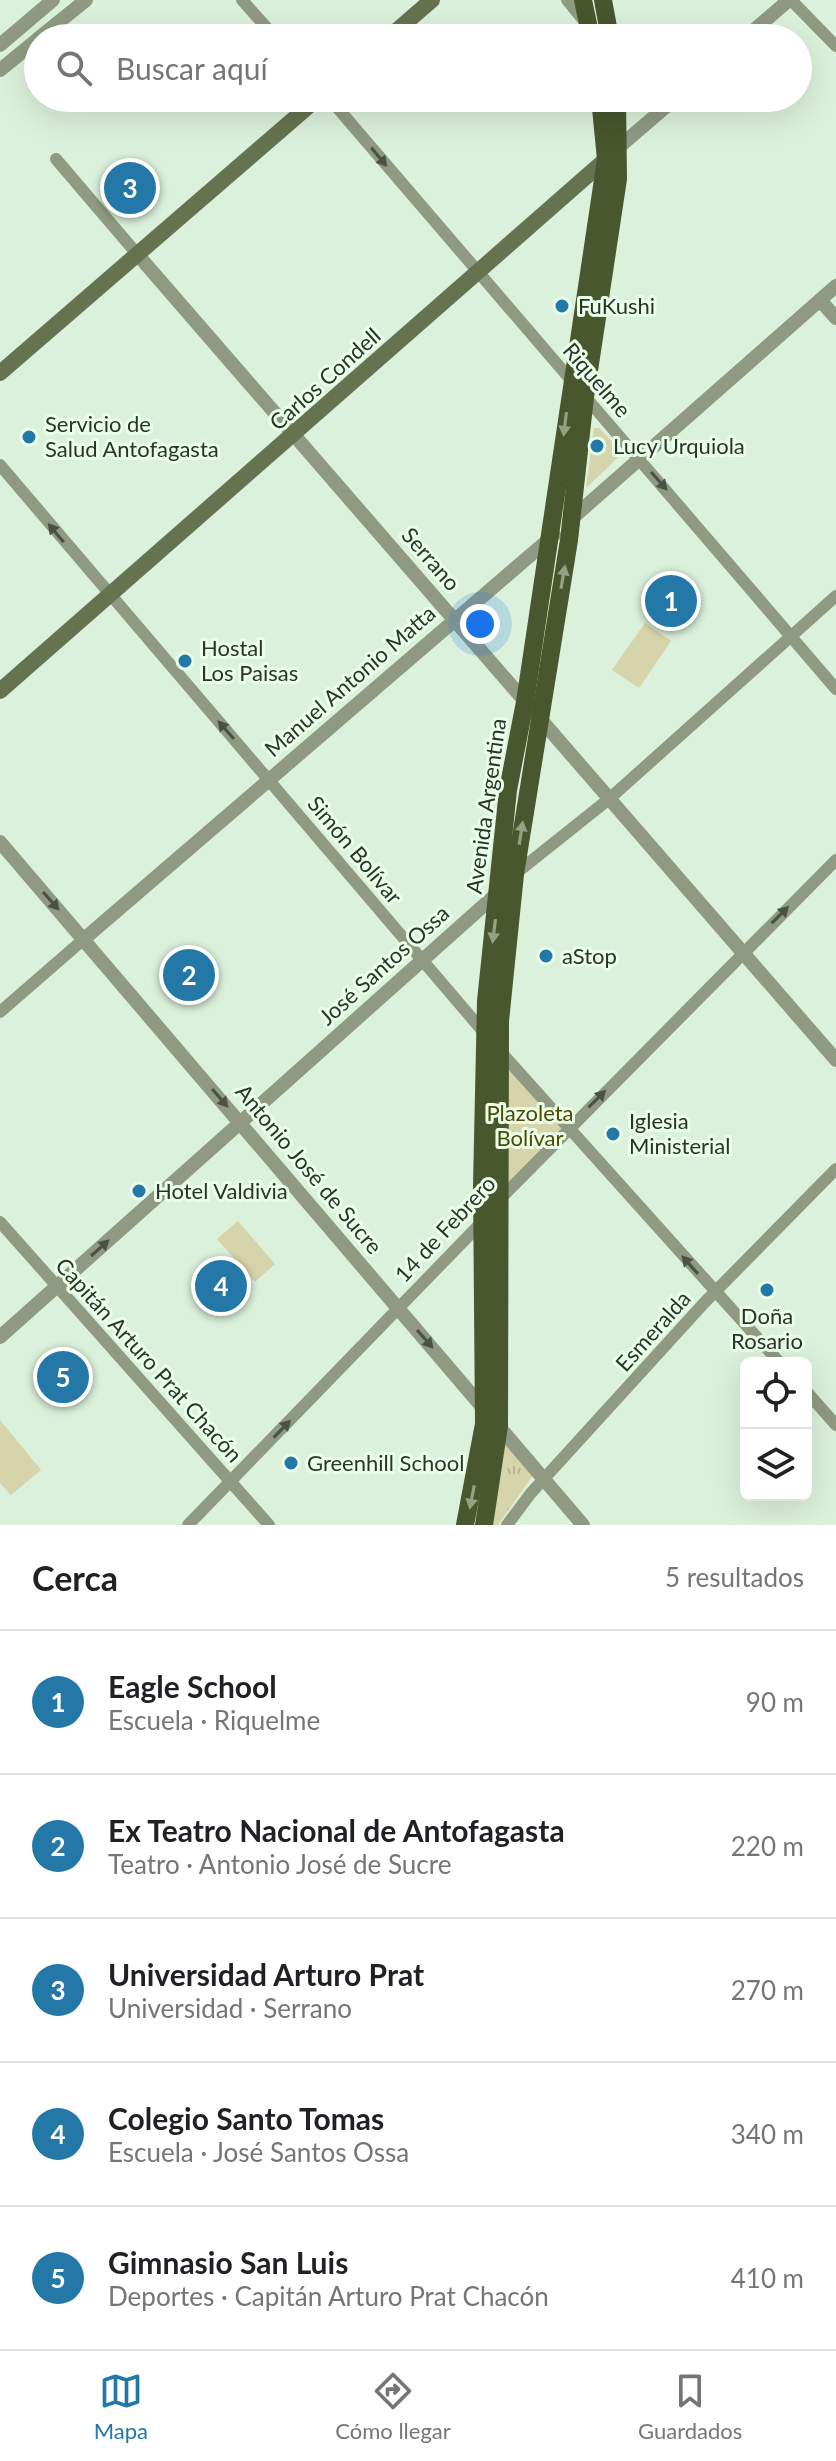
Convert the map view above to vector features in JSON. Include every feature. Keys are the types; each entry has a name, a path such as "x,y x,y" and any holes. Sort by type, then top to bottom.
{"main road":[{"path":"404,24 432,0"},
{"path":"583,0 588,24"},
{"path":"603,0 607,24"},
{"path":"0,373 302,112"},
{"name":"Avenida Argentina","path":"465,1525 484,1408 483,1031 508,790 551,537 571,381 612,153 603,112"},
{"name":"Avenida Argentina","path":"484,1525 499,1426 499,1051 515,874 572,519 616,112"},
{"name":"Carlos Condell","path":"0,691 295,435 612,153"}],"street":[{"path":"25,24 53,0"},
{"path":"57,24 86,0"},
{"path":"242,0 263,24"},
{"path":"567,0 584,24"},
{"path":"762,24 790,0 836,46"},
{"path":"0,45 24,25"},
{"path":"0,70 24,51"},
{"name":"Riquelme","path":"341,112 836,689"},
{"name":"Carlos Condell","path":"612,153 660,112"},
{"name":"Serrano","path":"56,159 741,954 836,1060"},
{"name":"Manuel Antonio Matta","path":"0,1012 572,519 836,286"},
{"path":"820,300 836,318"},
{"name":"Simón Bolívar","path":"0,465 499,1051 775,1357"},
{"name":"José Santos Ossa","path":"0,1337 498,893 515,874 609,799 836,596"},
{"name":"Antonio José de Sucre","path":"0,842 583,1525"},
{"name":"14 de Febrero","path":"188,1525 484,1221 498,1201 567,1129 836,860"},
{"name":"Esmeralda","path":"507,1525 544,1479 836,1169"},
{"name":"Capitán Arturo Prat Chacón","path":"0,1222 269,1525"},
{"path":"812,1398 836,1425"}],"green space":[{"path":"594,428 599,428 623,453 586,488"},
{"path":"645,623 671,641 639,688 612,670"},
{"name":"Plazoleta Bolívar","path":"499,1051 567,1129 498,1201"},
{"path":"238,1221 275,1264 255,1282 217,1239"},
{"path":"0,1420 41,1470 11,1495 0,1483"},
{"path":"503,1442 533,1475 498,1525 493,1525"}],"place":[{"name":"Universidad Arturo Prat","path":"130,188"},
{"name":"FuKushi","path":"562,306"},
{"name":"Servicio de Salud Antofagasta","path":"29,437"},
{"name":"Lucy Urquiola","path":"597,446"},
{"name":"Eagle School","path":"671,601"},
{"name":"Hostal Los Paisas","path":"185,661"},
{"name":"aStop","path":"546,956"},
{"name":"Ex Teatro Nacional de Antofagasta","path":"189,975"},
{"name":"Iglesia Ministerial","path":"613,1134"},
{"name":"Hotel Valdivia","path":"139,1191"},
{"name":"Colegio Santo Tomas","path":"221,1286"},
{"name":"Doña Rosario","path":"767,1290"},
{"name":"Gimnasio San Luis","path":"63,1377"},
{"name":"Greenhill School","path":"291,1463"}]}
